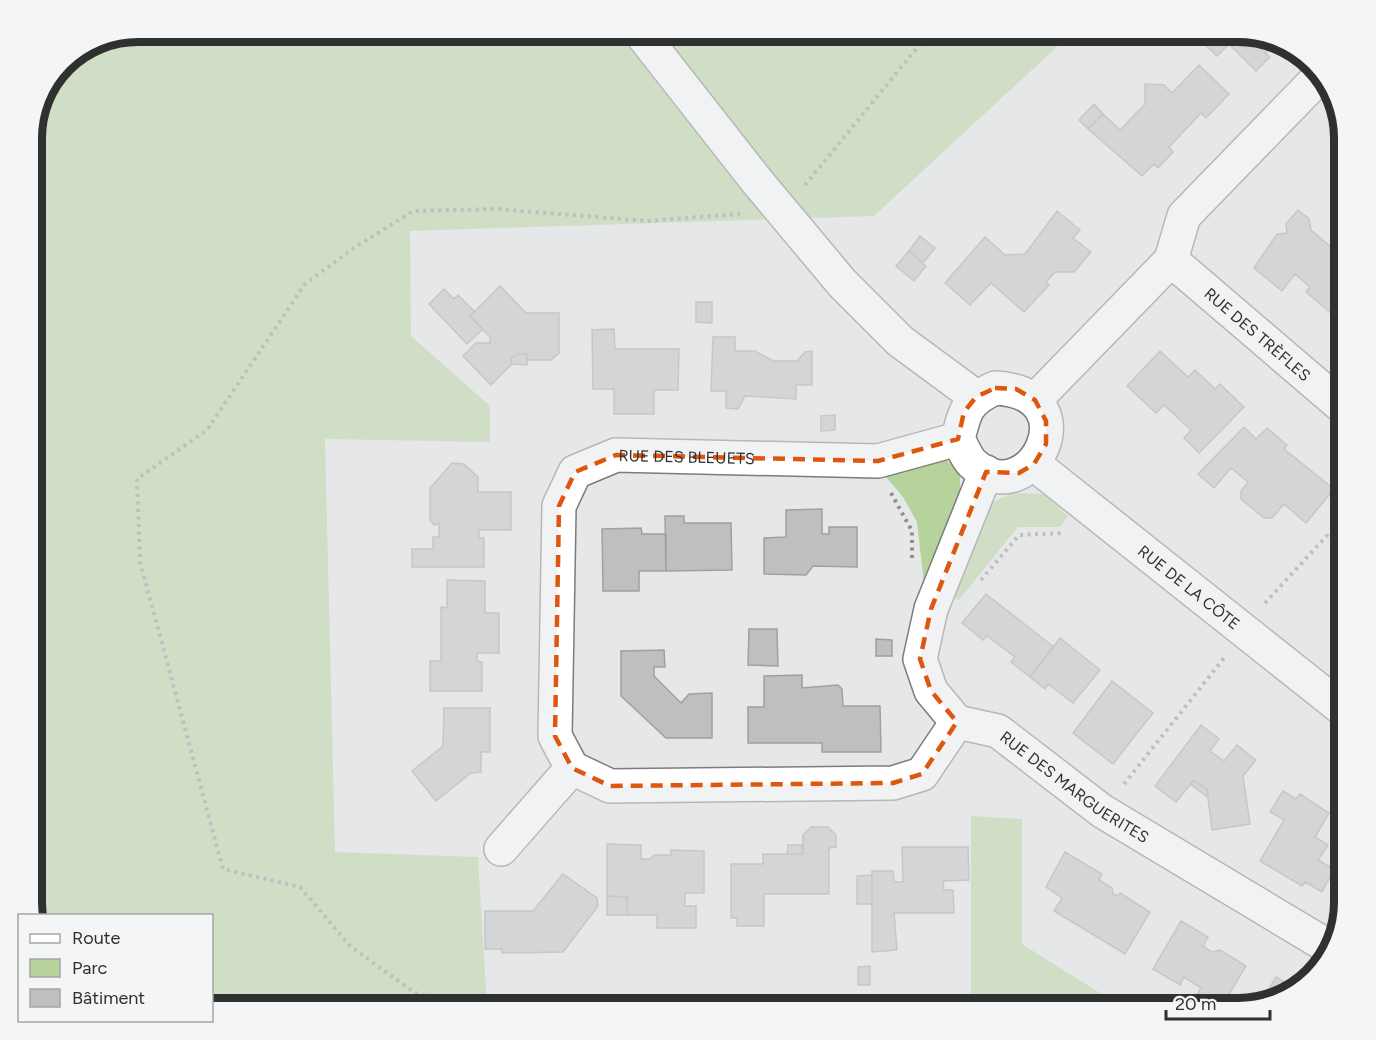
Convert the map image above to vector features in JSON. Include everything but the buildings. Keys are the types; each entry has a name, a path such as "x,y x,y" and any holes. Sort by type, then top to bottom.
{"street":[{"path":"648,42 756,180 842,283 900,341 976,397"},
{"path":"1035,400 1171,260 1184,216 1315,81"},
{"name":"RUE DES TRÈFLES","path":"1171,260 1334,399"},
{"path":"995,388 1016,389 1035,400 1046,421 1046,444 1034,464 1019,473 1002,476 986,472 972,462 958,439 964,412 976,397 995,388"},
{"name":"RUE DES BLEUETS","path":"573,768 555,736 559,506 575,472 616,455 878,461 958,439"},
{"name":"RUE DE LA CÔTE","path":"1034,464 1334,702"},
{"path":"501,849 573,768 610,786 894,783 922,774 957,722 931,691 920,659 931,609 986,472"},
{"name":"RUE DES MARGUERITES","path":"957,722 998,731 1102,811 1324,944"}],"path":[{"path":"435,998 415,993 350,946 300,887 223,869 140,562 137,479 207,430 305,284 354,248 413,211 497,208 647,221 783,210 922,42"},
{"path":"888,489 912,531 912,592 931,609"},
{"path":"1241,629 1334,528"},
{"path":"974,589 1019,535 1064,533 1073,540"},
{"path":"1102,811 1226,657 1219,652"}],"highlighted area":[{"path":"995,388 1016,389 1035,400 1046,421 1046,444 1034,464 1019,473 986,472 931,609 920,659 931,691 957,722 922,774 893,783 610,786 572,768 555,736 559,506 575,472 616,455 878,461 958,439 964,412 976,397"}],"green space":[{"path":"138,42 1062,42 874,216 410,231 411,336 490,406 490,442 325,439 335,852 478,857 486,998 213,998 213,914 43,914 42,131 45,113 62,79 90,55 107,47"},
{"path":"946,460 960,472 960,501 924,584 917,522 903,497 881,471 924,461"},
{"path":"1012,493 1044,494 1068,516 1060,527 1018,527 959,600 949,596 987,505"},
{"path":"971,816 1022,819 1022,944 1108,998 971,998"}]}
